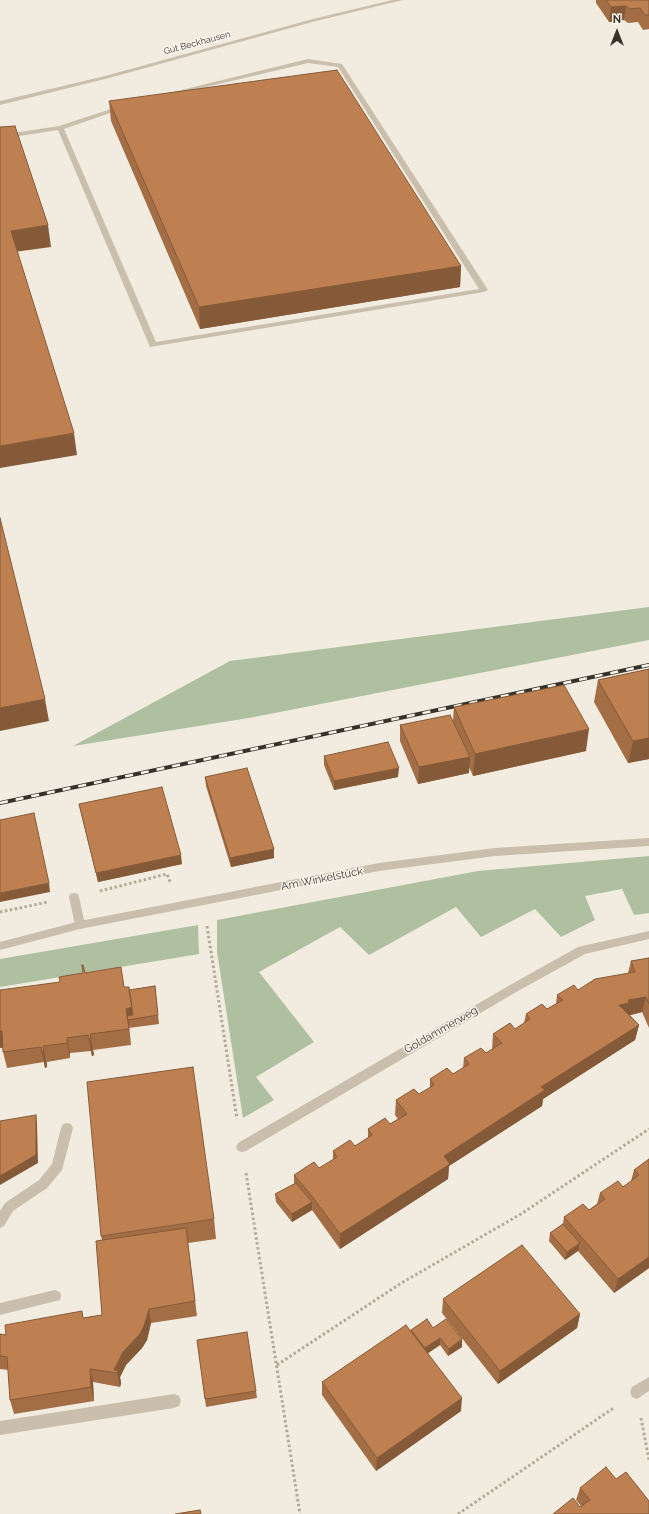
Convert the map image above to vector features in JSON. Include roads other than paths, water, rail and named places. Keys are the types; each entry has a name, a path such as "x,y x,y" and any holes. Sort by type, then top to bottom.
{"street":[{"name":"Gut Beckhausen","path":"0,103 107,77 315,20 400,0"},
{"path":"60,128 153,345 484,290 340,66 308,61 158,96"},
{"path":"0,137 60,128 128,105"},
{"name":"Am Winkelstück","path":"0,946 80,926 379,867 495,852 649,842"},
{"path":"74,897 80,926"},
{"name":"Goldammerweg","path":"242,1146 582,950 649,935"},
{"path":"0,1222 9,1207 43,1184 58,1166 67,1128"},
{"path":"0,1309 55,1296"},
{"path":"637,1392 649,1383"},
{"path":"0,1428 174,1401"}],"railway":[{"path":"0,803 649,665"}]}
